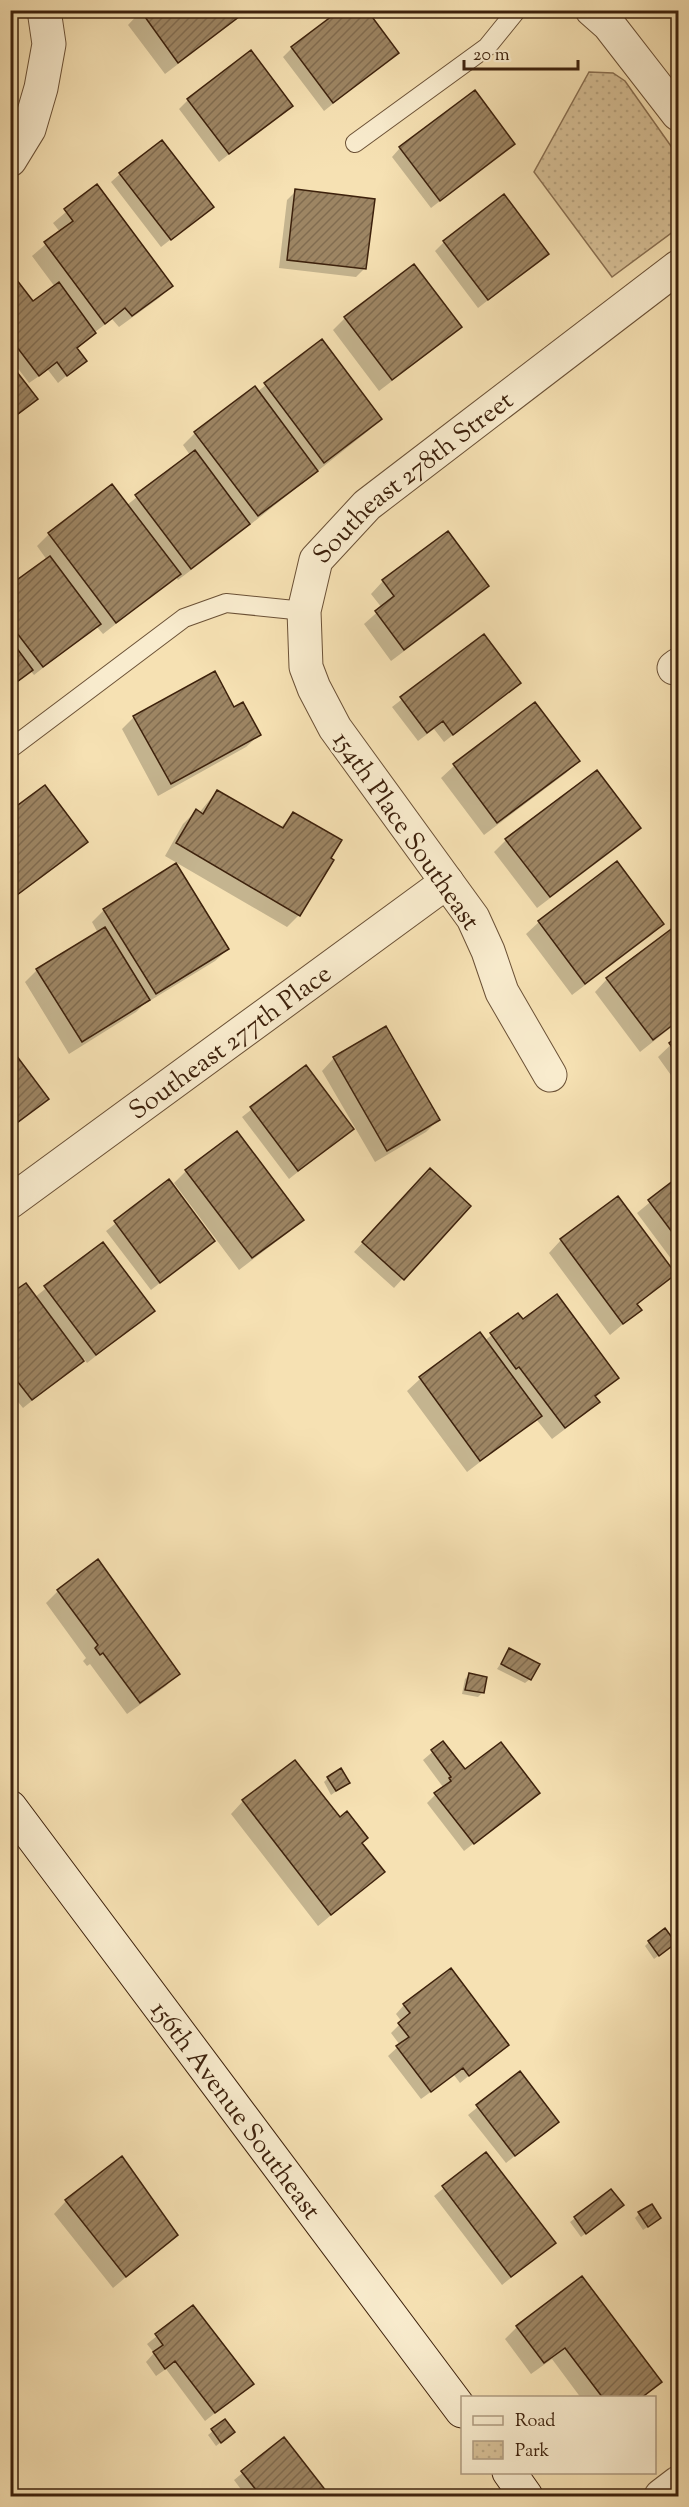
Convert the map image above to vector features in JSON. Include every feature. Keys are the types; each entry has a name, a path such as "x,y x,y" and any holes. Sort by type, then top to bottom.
{"street":[{"path":"10,160 28,129 41,88 49,44 44,10"},
{"path":"592,10 609,25 678,114"},
{"name":"Southeast 278th Street","path":"304,610 316,560 368,505 678,267"},
{"name":"154th Place Southeast","path":"304,610 306,667 335,728 473,918 488,951 502,992 550,1075"},
{"name":"Southeast 277th Place","path":"10,1202 447,882"},
{"name":"156th Avenue Southeast","path":"10,1807 461,2410"},
{"path":"510,2474 526,2496"},
{"path":"661,2496 678,2483"}],"lane":[{"path":"355,143 487,47 517,10"},
{"path":"10,749 184,618 226,603 304,610"}],"green space":[{"path":"589,72 613,73 625,81 678,156 678,228 612,277 534,172"}],"building":[{"path":"140,10 248,10 178,63"},
{"path":"340,10 367,10 399,53 333,103 291,47"},
{"path":"251,50 293,106 229,154 187,99"},
{"path":"475,90 515,144 440,201 399,147"},
{"path":"162,140 214,207 171,240 119,173"},
{"path":"97,184 173,286 132,316 125,308 105,324 44,242 73,221 64,209"},
{"path":"295,189 375,199 366,269 287,260"},
{"path":"504,194 549,254 488,300 443,241"},
{"path":"414,264 462,327 392,380 344,317"},
{"path":"13,275 33,301 59,282 96,333 77,348 87,361 67,376 57,362 39,376 10,338 10,277"},
{"path":"322,339 382,419 324,463 264,383"},
{"path":"10,363 38,399 10,420"},
{"path":"255,386 318,471 258,516 194,432"},
{"path":"195,450 250,524 191,569 135,495"},
{"path":"112,484 181,574 116,623 48,533"},
{"path":"448,531 489,586 404,650 375,611 394,596 382,580"},
{"path":"50,556 101,624 43,667 10,624 10,585"},
{"path":"484,634 521,683 453,735 443,721 427,733 400,697"},
{"path":"10,639 33,670 10,687"},
{"path":"215,671 234,707 243,702 261,735 171,784 133,716"},
{"path":"535,702 580,761 497,823 453,764"},
{"path":"597,770 641,828 550,897 505,839"},
{"path":"45,785 88,842 17,895 10,886 10,811"},
{"path":"217,790 283,828 293,812 342,840 331,858 334,860 300,916 176,843 196,809 203,814"},
{"path":"617,861 664,924 585,984 538,921"},
{"path":"176,863 229,949 156,994 103,909"},
{"path":"678,924 678,1021 653,1040 606,978"},
{"path":"105,927 150,1000 82,1042 36,969"},
{"path":"386,1026 440,1120 387,1151 333,1057"},
{"path":"678,1036 678,1056 669,1043"},
{"path":"10,1047 49,1099 10,1128"},
{"path":"306,1065 354,1129 298,1171 250,1107"},
{"path":"237,1131 304,1220 252,1258 185,1170"},
{"path":"430,1168 471,1206 404,1280 362,1242"},
{"path":"678,1177 678,1240 648,1200"},
{"path":"169,1179 215,1241 160,1283 114,1221"},
{"path":"618,1196 676,1274 637,1304 642,1310 623,1324 560,1239"},
{"path":"103,1242 155,1311 96,1355 44,1286"},
{"path":"26,1283 84,1361 32,1400 10,1372 10,1294"},
{"path":"557,1294 619,1378 595,1396 600,1402 565,1428 519,1367 516,1369 490,1333 518,1313 523,1319"},
{"path":"480,1332 542,1416 480,1461 419,1377"},
{"path":"98,1559 180,1674 140,1703 103,1653 100,1655 95,1648 98,1645 57,1590"},
{"path":"509,1648 540,1664 531,1680 501,1664"},
{"path":"469,1673 487,1677 484,1693 465,1690"},
{"path":"443,1741 465,1769 501,1742 540,1793 474,1844 434,1793 451,1781 449,1778 451,1777 431,1750"},
{"path":"295,1760 340,1817 347,1811 368,1838 362,1843 385,1872 331,1915 242,1800"},
{"path":"341,1768 350,1783 336,1791 327,1777"},
{"path":"665,1928 676,1943 659,1956 648,1941"},
{"path":"451,1968 509,2045 469,2076 463,2068 431,2092 396,2046 409,2037 398,2023 410,2013 403,2004"},
{"path":"520,2071 559,2122 515,2156 476,2105"},
{"path":"486,2152 556,2243 511,2277 442,2186"},
{"path":"122,2156 178,2235 126,2277 65,2200"},
{"path":"611,2189 624,2205 586,2234 574,2217"},
{"path":"652,2204 661,2218 648,2227 638,2212"},
{"path":"582,2276 662,2382 644,2396 601,2396 565,2348 544,2363 516,2326"},
{"path":"193,2305 254,2384 215,2413 175,2361 165,2369 153,2352 163,2345 155,2334"},
{"path":"225,2419 235,2432 221,2443 211,2429"},
{"path":"284,2437 330,2496 261,2496 241,2471"}]}
